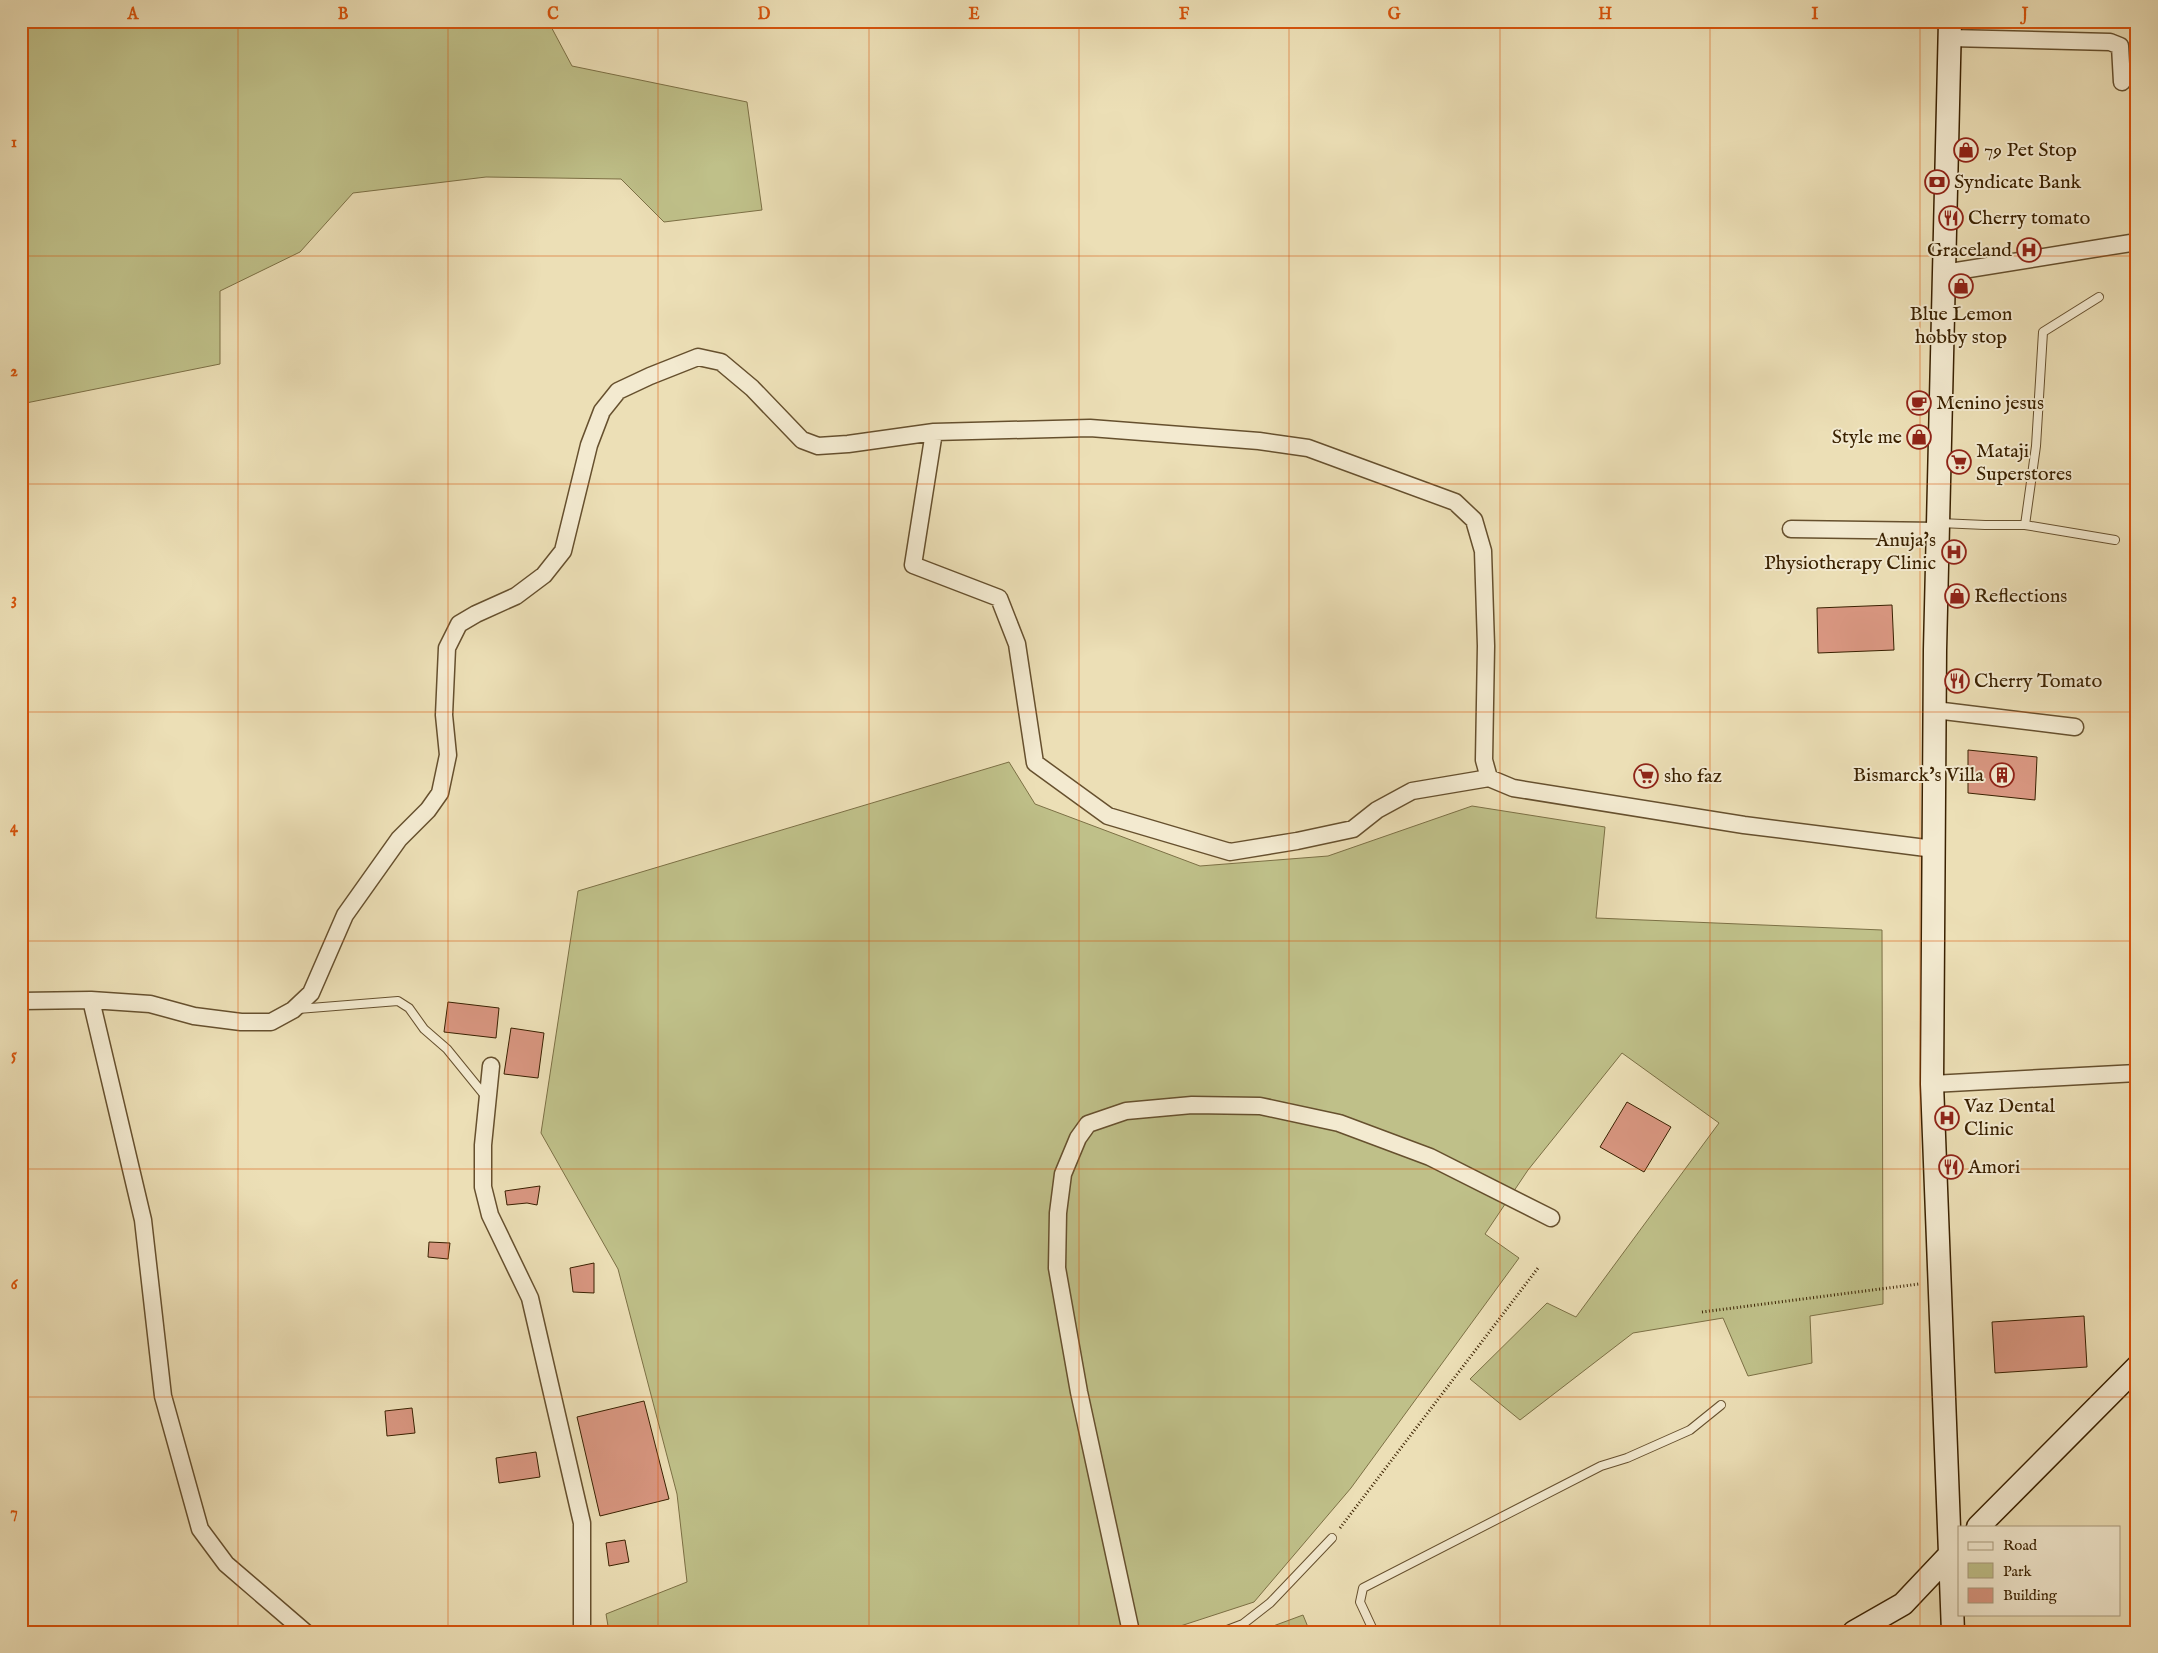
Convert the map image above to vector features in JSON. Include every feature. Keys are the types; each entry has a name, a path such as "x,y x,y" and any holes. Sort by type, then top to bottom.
{"main road":[{"path":"1950,30 1938,527 1932,1084 1940,1281 1955,1550 1953,1632"},
{"path":"1979,1526 2137,1367"},
{"path":"1854,1632 1903,1604 1955,1550"}],"street":[{"path":"1950,30 2110,42 2120,46 2122,82"},
{"path":"1944,273 2137,242"},
{"path":"21,1001 91,1000 150,1004 194,1016 241,1022 271,1022 293,1010 311,993 345,915 399,838 428,810 440,792 448,756 444,715 447,648 459,624 516,596 544,574 563,551 589,445 602,410 618,391 698,357 720,362 752,388 802,440 818,446 848,444 934,432 1090,428 1260,441 1308,448 1455,502 1474,520 1483,551 1486,646 1484,760 1489,778"},
{"path":"934,432 913,565 999,598 1017,644 1035,763 1108,816 1230,852 1354,829 1378,810 1412,791 1489,778 1513,788 1744,825 1934,849"},
{"path":"1791,529 1938,527"},
{"path":"1935,710 2075,727"},
{"path":"91,1000 143,1220 164,1396 200,1529 226,1564 305,1632"},
{"path":"491,1066 483,1144 484,1187 490,1215 530,1298 582,1523 582,1632"},
{"path":"1932,1084 2137,1073"},
{"path":"1130,1632 1079,1392 1057,1268 1058,1213 1063,1174 1078,1138 1088,1124 1126,1111 1192,1105 1260,1106 1339,1123 1430,1157 1551,1218"}],"lane":[{"path":"2025,525 2036,446 2042,332 2099,297"},
{"path":"1938,527 2025,525 2115,540"},
{"path":"293,1010 398,1001 409,1008 424,1029 447,1049 487,1098"},
{"path":"1374,1632 1360,1602 1363,1588 1601,1466 1627,1458 1690,1430 1721,1405"},
{"path":"1222,1632 1244,1624 1270,1603 1332,1538"}],"path":[{"path":"1332,1538 1538,1268"},
{"path":"1702,1312 1940,1281"}],"green space":[{"path":"26,21 548,21 572,66 747,102 762,210 664,222 621,179 486,177 353,193 300,252 220,291 220,364 21,404 21,215 26,214"},
{"path":"1009,762 1035,804 1200,866 1328,856 1472,806 1605,827 1596,918 1882,930 1883,1304 1810,1316 1812,1363 1748,1376 1723,1318 1633,1333 1520,1420 1470,1379 1547,1303 1576,1317 1719,1123 1622,1053 1528,1170 1485,1234 1519,1258 1351,1488 1254,1602 1162,1632 609,1632 606,1614 687,1582 677,1494 618,1269 541,1133 578,891"},
{"path":"1303,1615 1310,1632 1257,1632"}],"building":[{"path":"1892,605 1894,650 1818,653 1817,608"},
{"name":"Bismarck's Villa","path":"1968,750 2037,757 2035,800 1968,793"},
{"path":"448,1002 499,1008 496,1038 444,1032"},
{"path":"511,1028 544,1033 538,1078 504,1074"},
{"path":"1627,1102 1671,1127 1644,1172 1600,1147"},
{"path":"540,1186 537,1205 527,1203 507,1205 505,1191"},
{"path":"429,1242 450,1243 448,1259 428,1257"},
{"path":"594,1263 594,1293 573,1292 570,1268"},
{"path":"2084,1316 2087,1367 1995,1373 1992,1322"},
{"path":"644,1401 669,1499 600,1516 577,1417"},
{"path":"412,1408 415,1433 387,1436 385,1411"},
{"path":"536,1452 540,1477 499,1483 496,1458"},
{"path":"625,1540 629,1562 609,1566 606,1543"}],"place":[{"name":"79 Pet Stop","path":"1966,150"},
{"name":"Syndicate Bank","path":"1937,182"},
{"name":"Cherry tomato","path":"1951,218"},
{"name":"Graceland","path":"2029,250"},
{"name":"Blue Lemon hobby stop","path":"1961,286"},
{"name":"Menino jesus","path":"1919,403"},
{"name":"Style me","path":"1919,437"},
{"name":"Mataji Superstores","path":"1959,462"},
{"name":"Anuja's Physiotherapy Clinic","path":"1954,552"},
{"name":"Reflections","path":"1957,596"},
{"name":"Cherry Tomato","path":"1957,681"},
{"name":"Bismarck's Villa","path":"2002,775"},
{"name":"sho faz","path":"1646,776"},
{"name":"Vaz Dental Clinic","path":"1947,1118"},
{"name":"Amori","path":"1951,1167"}]}
